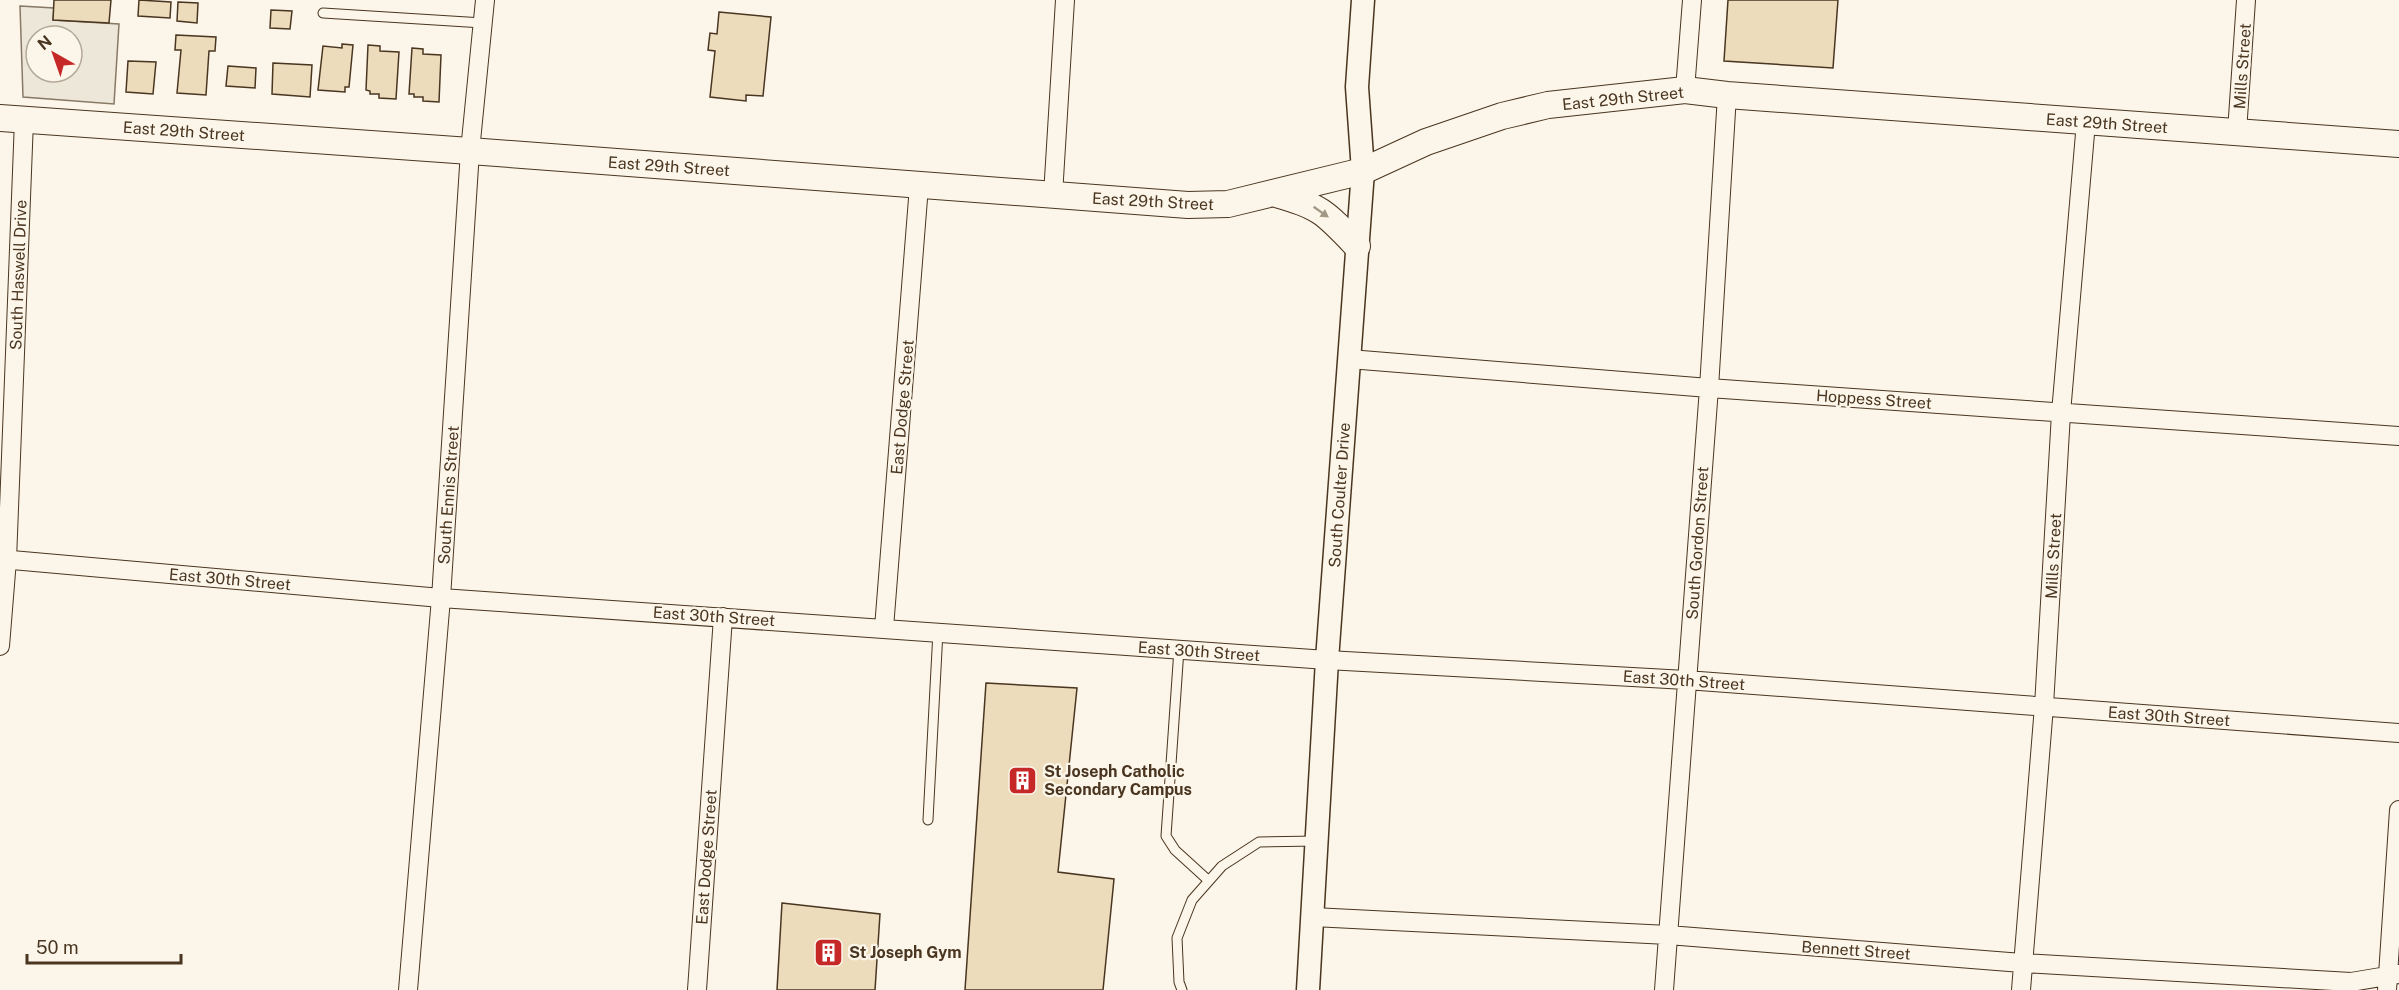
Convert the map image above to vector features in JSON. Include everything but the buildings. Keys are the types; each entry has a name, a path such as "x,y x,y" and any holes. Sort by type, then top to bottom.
{"main road":[{"name":"East 29th Street","path":"12,119 1188,205 1228,204 1363,171 1426,142 1502,117 1548,105 1685,90 1726,96 2399,144"},
{"path":"1276,194 1306,202 1322,210 1357,246"}],"street":[{"name":"South Ennis Street","path":"408,990 441,598 470,151 485,0"},
{"path":"1053,195 1065,0"},
{"name":"South Coulter Drive","path":"1308,990 1327,660 1363,171 1358,87 1363,0"},
{"path":"1685,90 1692,0"},
{"name":"Mills Street","path":"2237,132 2246,0"},
{"name":"South Gordon Street","path":"1664,990 1709,388 1726,96"},
{"name":"South Haswell Drive","path":"0,646 12,119"},
{"name":"Mills Street","path":"2021,990 2044,706 2061,413 2086,122"},
{"name":"East Dodge Street","path":"884,627 920,186"},
{"name":"Hoppess Street","path":"1349,359 1709,388 2399,436"},
{"name":"East 30th Street","path":"3,559 441,598 884,627 1327,660 1686,680 2399,733"},
{"name":"East Dodge Street","path":"697,990 723,617"},
{"path":"2392,980 2399,810"},
{"name":"Bennett Street","path":"1313,917 1668,935 2022,963 2351,982 2392,980"}],"lane":[{"path":"323,13 483,23"},
{"path":"928,820 938,631"},
{"path":"1179,649 1166,836 1175,850 1209,881"},
{"path":"1182,990 1179,982 1177,938 1192,900 1222,866 1259,842 1317,841"}],"shaded area":[{"path":"20,6 54,8 53,20 119,24 114,104 23,97"}],"place":[{"name":"St Joseph Catholic Secondary Campus","path":"1023,780"},
{"name":"St Joseph Gym","path":"828,952"}]}
